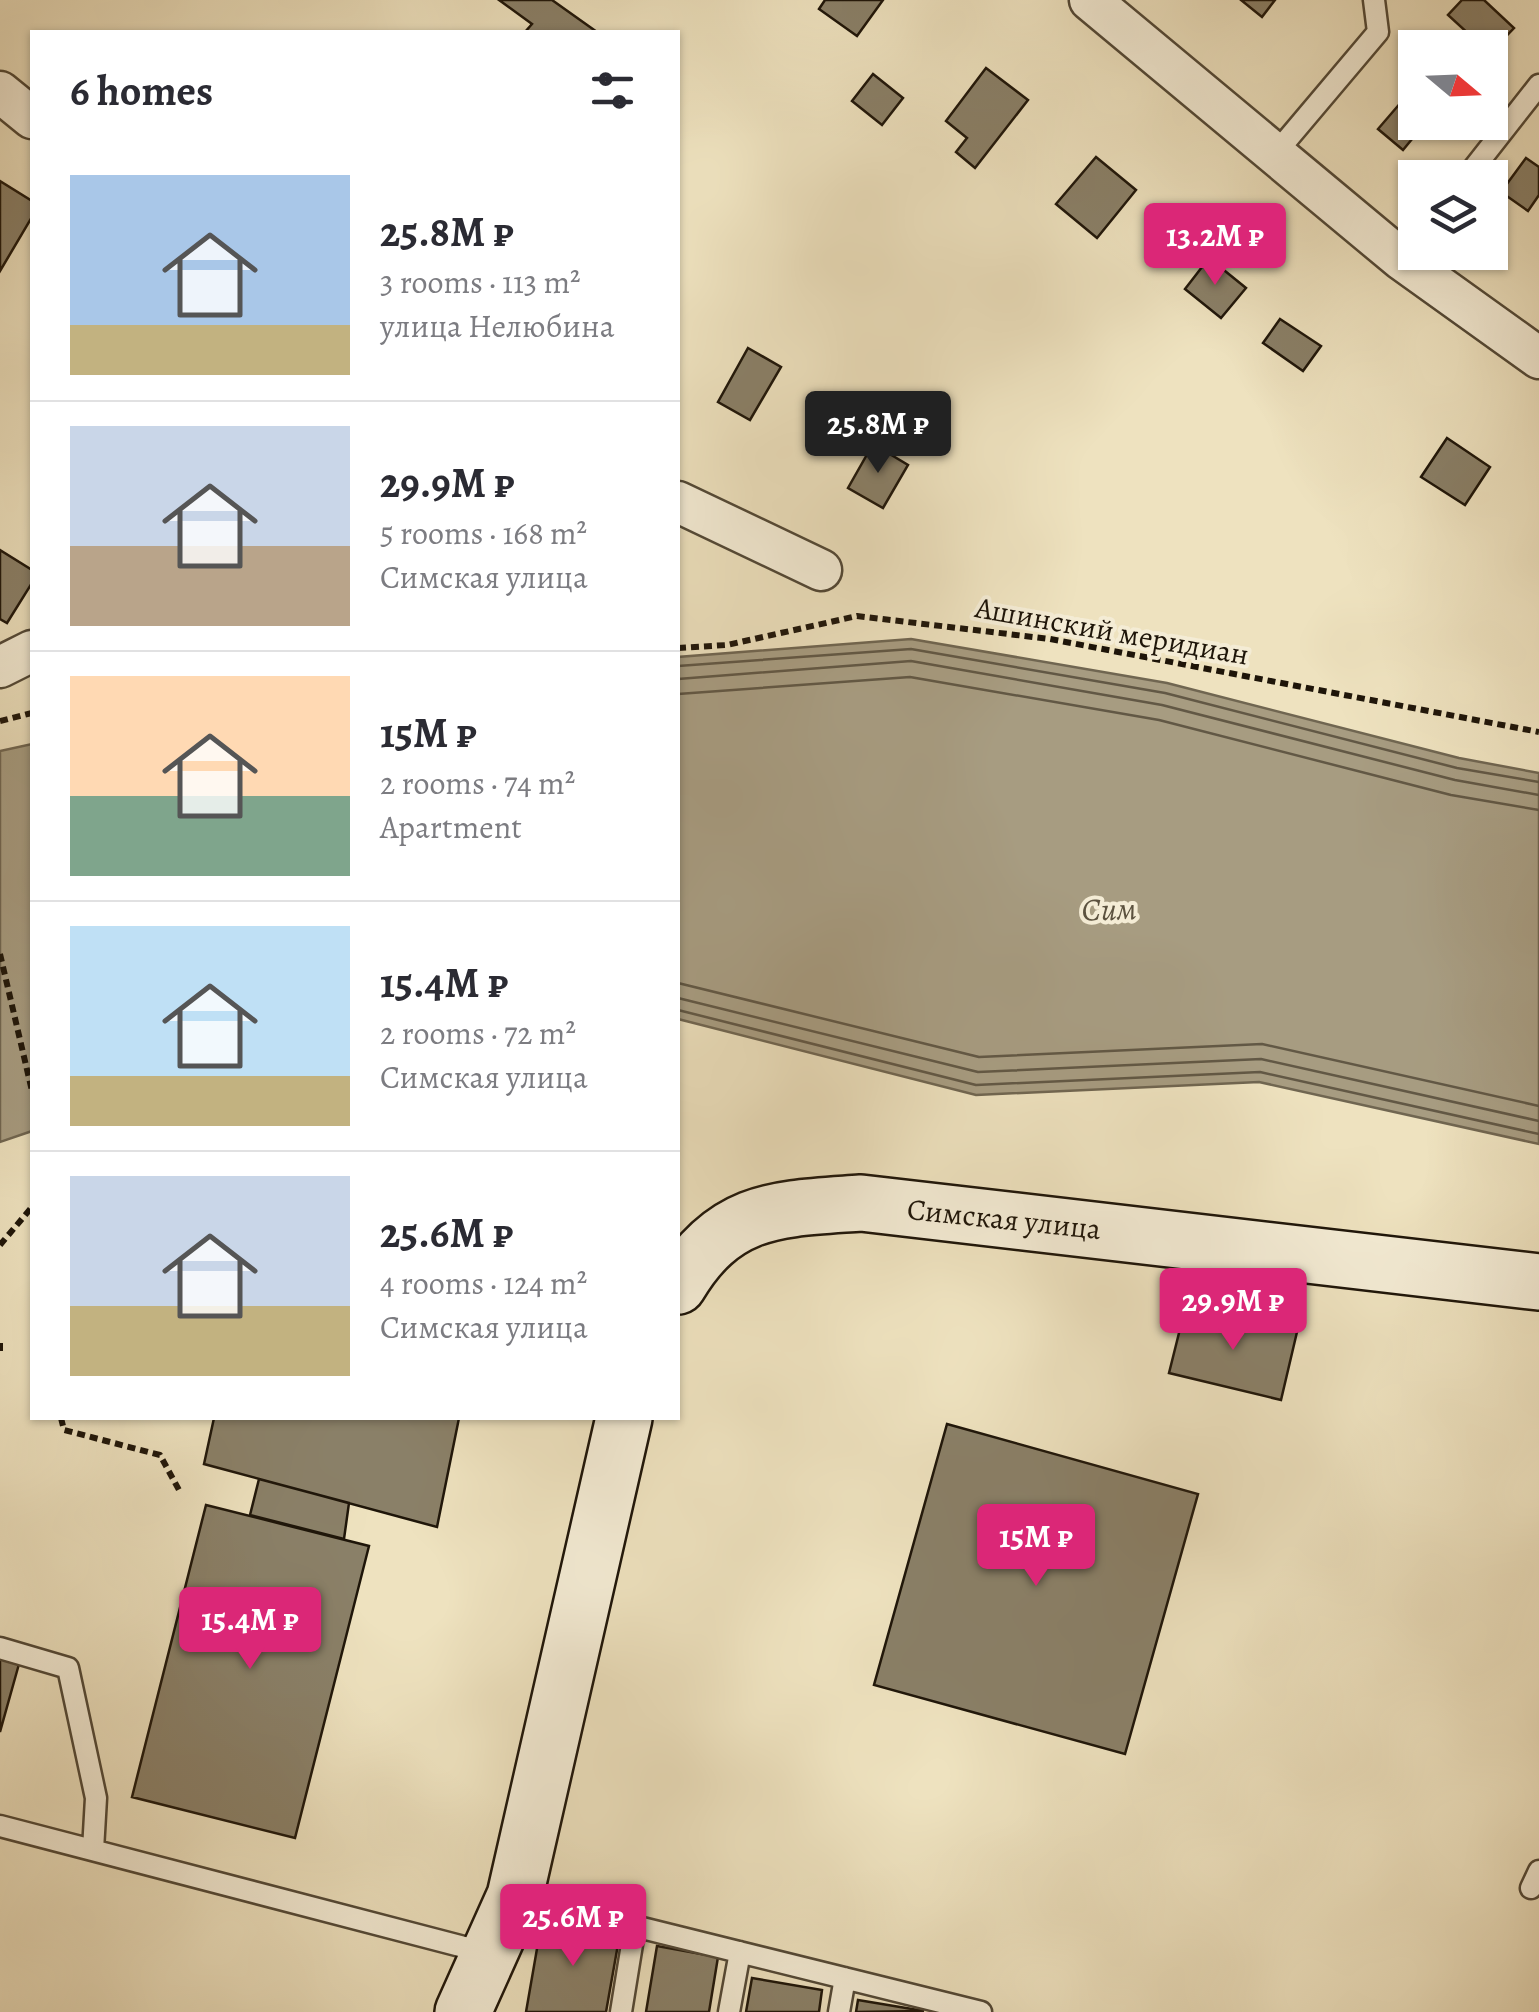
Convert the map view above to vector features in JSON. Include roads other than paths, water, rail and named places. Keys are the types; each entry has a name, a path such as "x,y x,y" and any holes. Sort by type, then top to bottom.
{"main road":[{"name":"Симская улица","path":"680,1284 726,1227 791,1208 862,1203 1539,1282"},
{"path":"463,2012 515,1896 624,1420"}],"street":[{"path":"1090,0 1275,154 1398,243"},
{"path":"0,92 30,116"},
{"path":"1432,270 1539,358"},
{"path":"680,503 821,570"},
{"path":"0,666 30,652"}],"lane":[{"path":"1275,154 1378,32 1374,0"},
{"path":"1480,160 1539,85"},
{"path":"0,1648 68,1668 96,1798 93,1850"},
{"path":"0,1826 489,1953"},
{"path":"515,1896 845,1978 942,2007 981,2012"},
{"path":"621,2012 636,1926"},
{"path":"729,2012 740,1952"},
{"path":"839,2012 845,1978"}],"water":[{"name":"Сим","path":"911,639 1167,683 1459,758 1539,773 1539,1144 1259,1082 976,1095 680,1020 680,657"},
{"path":"30,744 30,1132 0,1142 0,751"}]}
